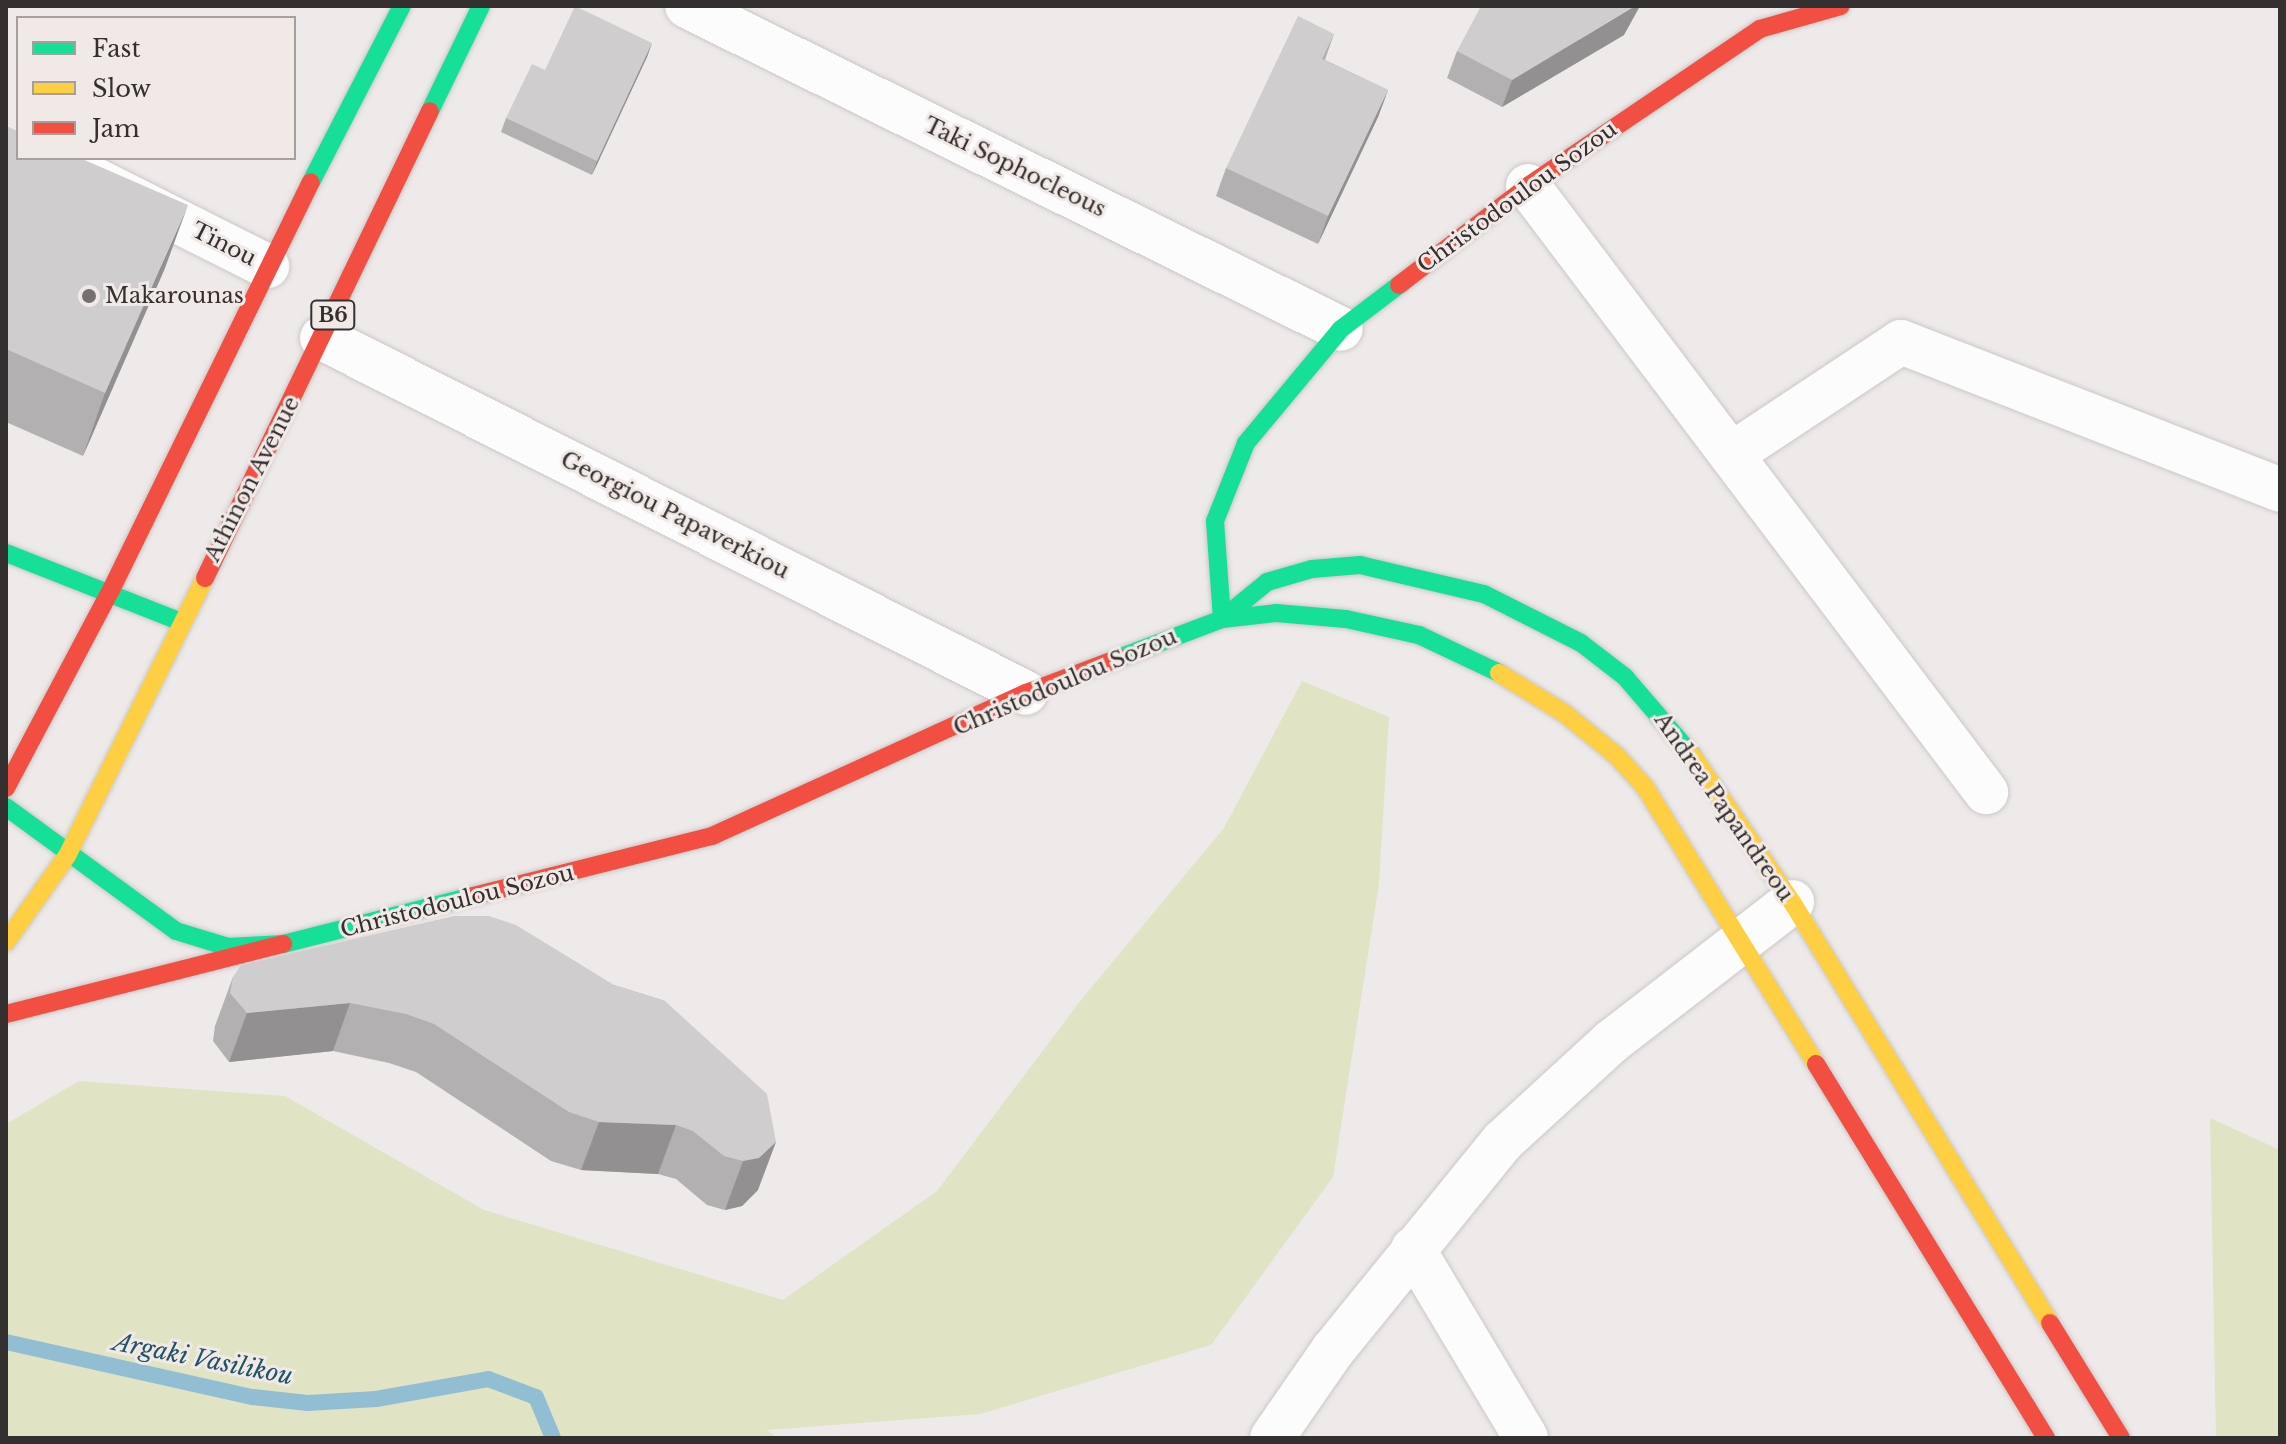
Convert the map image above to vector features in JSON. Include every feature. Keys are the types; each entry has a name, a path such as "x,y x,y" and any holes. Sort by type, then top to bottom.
{"street":[{"path":"6,788 111,590 267,266 402,6"},
{"name":"Athinon Avenue","path":"6,942 67,856 322,338 481,6"},
{"name":"Taki Sophocleous","path":"687,6 1341,329"},
{"name":"Christodoulou Sozou","path":"6,807 67,856 176,931 228,947 283,944 712,836 1026,693 1222,619 1215,521 1246,443 1341,329 1753,18 1841,6"},
{"name":"Tinou","path":"56,160 267,266"},
{"path":"1528,186 1986,792"},
{"name":"Georgiou Papaverkiou","path":"322,338 1026,693"},
{"path":"1732,454 1901,342 2280,490"},
{"path":"6,553 111,590 181,622"},
{"name":"Andrea Papandreou","path":"1222,619 1267,582 1312,569 1360,565 1484,594 1581,643 1648,699 1792,902 2121,1438"},
{"path":"1222,619 1276,613 1346,619 1419,635 1510,678 1592,734 1645,787 1670,821 1739,944 1869,1145 2046,1438"},
{"path":"1272,1438 1413,1249 1503,1141 1611,1042 1792,902"},
{"path":"6,1014 283,944"},
{"path":"1413,1249 1526,1438"}],"green space":[{"path":"1302,681 1389,717 1379,884 1333,1177 1211,1345 980,1414 767,1430 778,1438 6,1438 6,1124 79,1081 285,1096 484,1210 783,1300 937,1191 1081,1000 1224,828"},
{"path":"2210,1118 2280,1150 2280,1438 2216,1438"}],"building":[{"path":"575,6 652,43 597,161 506,118 532,64 545,70"},
{"path":"1481,6 1635,6 1512,80 1457,51"},
{"path":"1298,16 1334,34 1322,59 1388,90 1328,216 1226,168"},
{"path":"6,126 16,130 16,160 85,160 188,205 105,393 6,349"},
{"path":"454,916 489,916 516,925 614,985 665,1001 767,1094 776,1142 759,1158 743,1161 724,1156 693,1131 676,1125 599,1122 569,1112 434,1024 406,1014 350,1003 247,1013 230,993 233,977 241,965"}],"waterway":[{"name":"Argaki Vasilikou","path":"6,1342 253,1397 308,1403 376,1399 488,1379 536,1397 553,1438"}],"traffic: fast":[{"path":"311,182 402,6"},
{"path":"430,111 481,6"},
{"path":"1222,619 1215,521 1246,443 1341,329 1399,285"},
{"path":"6,553 181,622"},
{"path":"1222,619 1267,582 1312,569 1360,565 1484,594 1581,643 1625,677 1692,755"},
{"path":"1119,658 1222,619 1276,613 1346,619 1419,635 1499,673"},
{"path":"6,807 176,931 228,947 283,944 473,896"}],"traffic: slow":[{"path":"6,942 67,856 205,578"},
{"path":"1499,673 1564,713 1617,756 1645,787 1816,1064"},
{"path":"1692,755 1792,902 2050,1323"}],"traffic: jam":[{"path":"1399,285 1528,186 1760,29 1841,6"},
{"path":"205,578 430,111"},
{"path":"6,788 111,590 311,182"},
{"path":"473,896 712,836 1026,693 1119,658"},
{"path":"6,1014 283,944"},
{"path":"1816,1064 2046,1438"},
{"path":"2050,1323 2121,1438"}],"place":[{"name":"Makarounas","path":"89,296"}]}
